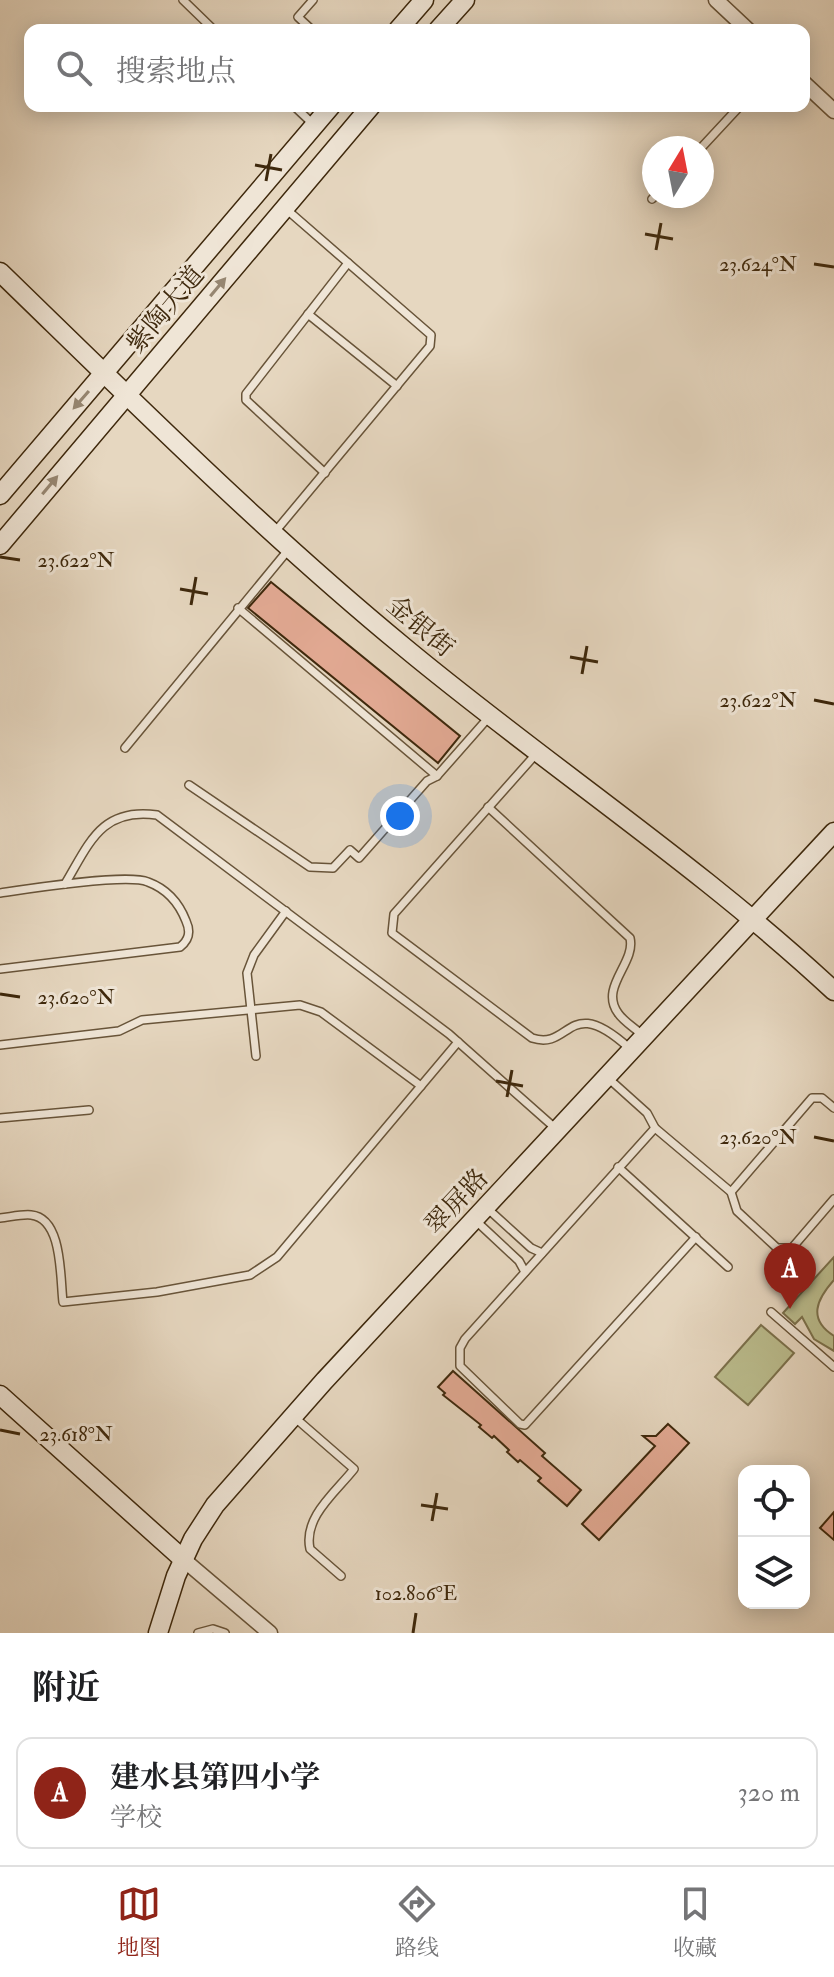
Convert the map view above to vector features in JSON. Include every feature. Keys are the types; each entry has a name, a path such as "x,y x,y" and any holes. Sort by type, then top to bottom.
{"street":[{"path":"403,24 424,0"},
{"path":"443,24 465,0"},
{"path":"716,0 742,24"},
{"path":"810,89 834,111"},
{"name":"紫陶大道","path":"0,495 326,112"},
{"name":"紫陶大道","path":"0,545 366,112"},
{"name":"金银街","path":"0,272 274,534 403,647 753,920 834,991"},
{"name":"翠屏路","path":"158,1633 184,1560 215,1505 293,1416 834,832"},
{"path":"0,1395 270,1633"}],"lane":[{"path":"183,0 208,24"},
{"path":"306,24 298,17 313,0"},
{"path":"301,112 315,125"},
{"path":"712,136 734,112"},
{"path":"274,534 430,346 431,335 284,207"},
{"path":"325,473 246,400 246,394 348,263"},
{"path":"308,314 397,386"},
{"path":"125,748 290,548"},
{"path":"238,608 437,776"},
{"path":"189,785 310,867 333,868 350,850 359,858 490,715"},
{"path":"538,752 394,914 392,933 532,1038 547,1040 575,1024 594,1024 638,1044"},
{"path":"488,807 630,938 632,951 617,976 614,1003 638,1044"},
{"path":"65,884 99,828 127,815 157,815 458,1042 558,1130"},
{"path":"0,893 138,879 151,883 174,898 189,927 187,940 180,947 0,969"},
{"path":"256,1056 249,967 254,955 286,911"},
{"path":"0,1045 119,1031 142,1020 300,1005 314,1008 421,1086"},
{"path":"0,1218 33,1214 55,1232 63,1302 157,1292 250,1275 277,1257 458,1042"},
{"path":"607,1077 647,1113 655,1128 731,1192 737,1211 777,1248 792,1248 834,1199"},
{"path":"731,1192 812,1098 822,1098 834,1108"},
{"path":"0,1118 89,1110"},
{"path":"655,1128 465,1339 459,1360 464,1373 520,1424 525,1425 696,1237"},
{"path":"618,1167 728,1267"},
{"path":"480,1213 542,1253"},
{"path":"480,1213 525,1272"},
{"path":"771,1312 834,1367"},
{"path":"293,1416 354,1469 314,1518 309,1532 310,1549 341,1576"},
{"path":"198,1633 213,1629 225,1633"}],"green space":[{"path":"834,1257 834,1280 819,1302 818,1316 820,1323 834,1336 834,1351 814,1339 802,1317 795,1324 783,1313"},
{"path":"761,1325 794,1353 748,1405 715,1377"}],"building":[{"path":"271,582 460,736 438,763 248,608"},
{"path":"453,1371 545,1453 542,1456 581,1490 567,1506 538,1481 541,1478 520,1460 518,1462 494,1436 492,1438 479,1427 481,1425 443,1395 445,1393 438,1387"},
{"path":"668,1424 689,1443 599,1540 582,1524 655,1446 643,1436 656,1436"},
{"path":"834,1512 834,1540 820,1528"}],"place":[{"name":"建水县第四小学","path":"790,1309"}]}
